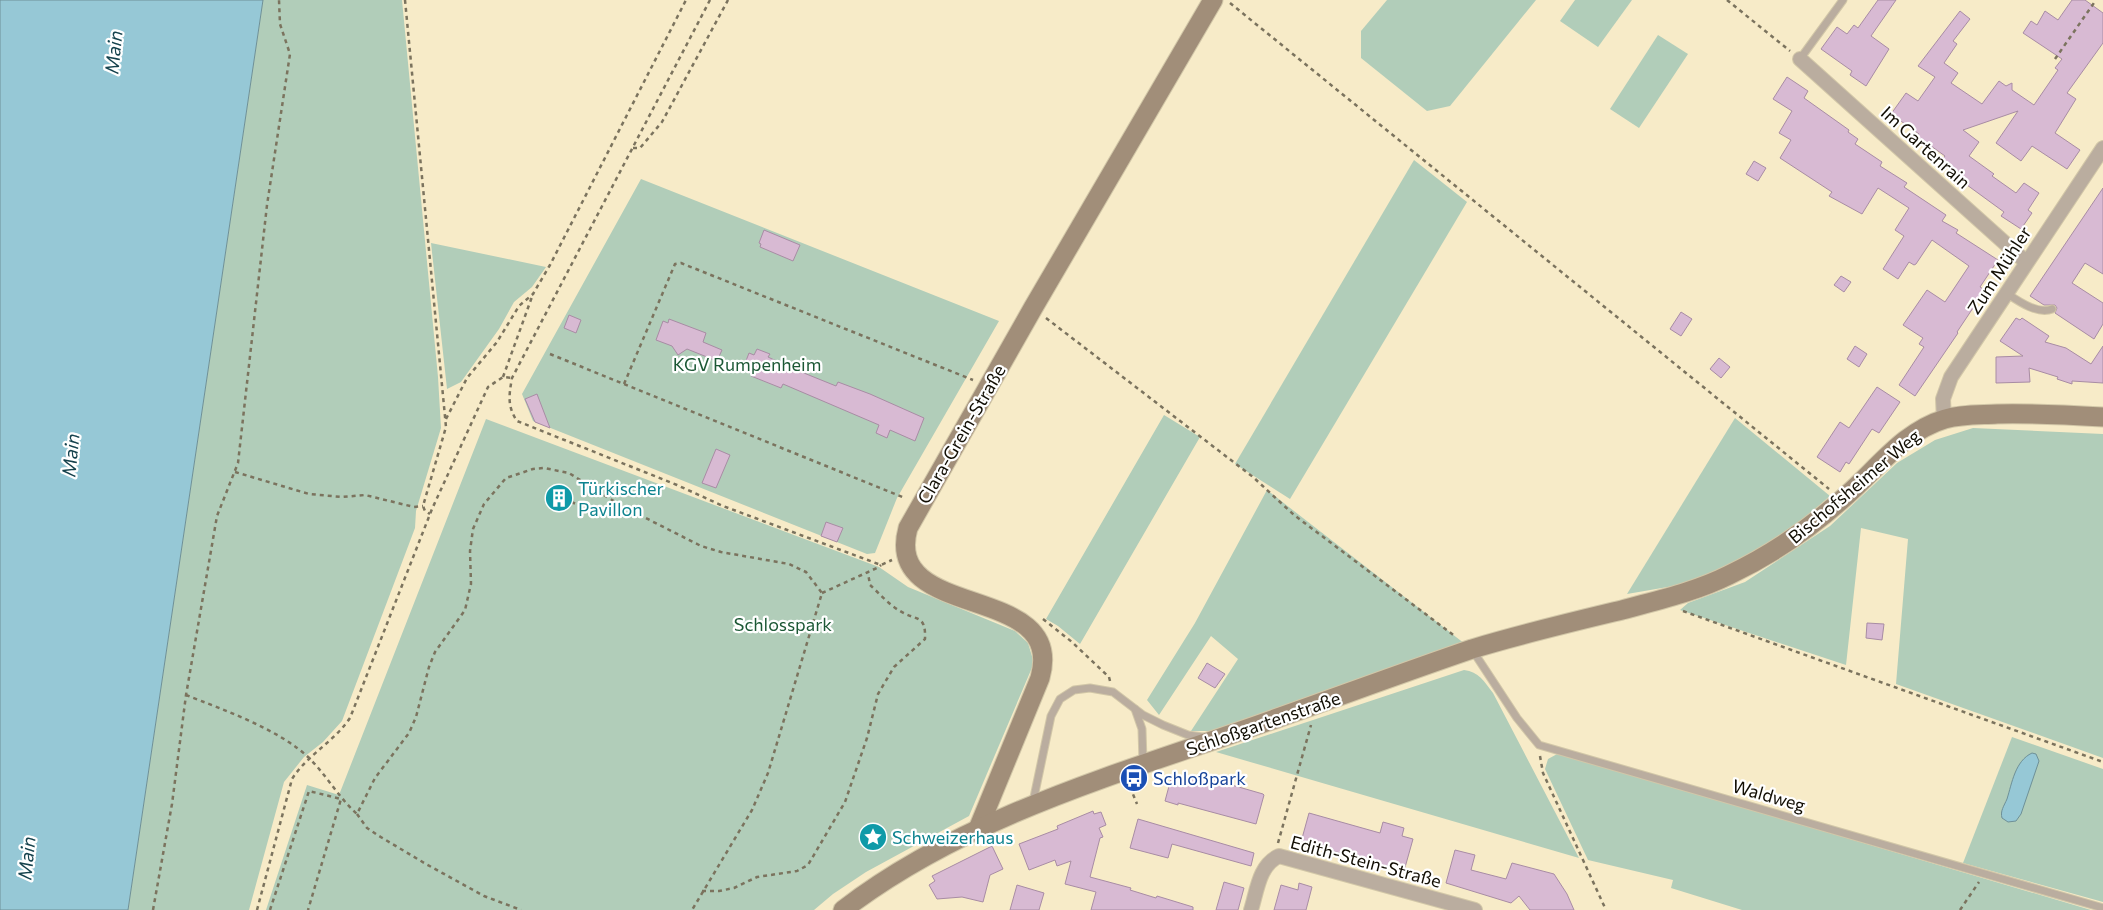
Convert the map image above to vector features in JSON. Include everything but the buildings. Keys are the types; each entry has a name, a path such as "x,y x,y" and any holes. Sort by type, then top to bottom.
{"street":[{"name":"Clara-Grein-Straße","path":"908,562 905,538 911,520 1213,0"},
{"name":"Im Gartenrain","path":"1800,60 2026,262"},
{"name":"Zum Mühler","path":"1944,420 1943,398 1951,377 2103,148"},
{"name":"Bischofsheimer Weg","path":"1472,649 1520,634 1668,598 1710,584 1749,566 1792,539 1841,500 1907,439 1923,429 1944,420 2002,414 2103,417"},
{"path":"908,562 915,573 925,581 1007,615 1027,626 1035,634 1042,647 1044,659 1040,678 978,829"},
{"name":"Schloßgartenstraße","path":"842,910 892,875 953,841 1032,806 1143,764 1472,649"},
{"name":"Edith-Stein-Straße","path":"1251,910 1263,871 1268,863 1279,856 1475,910"}],"lane":[{"path":"1800,60 1843,0"},
{"path":"2006,293 2034,308 2048,311 2052,309"},
{"path":"1472,649 1517,718 1539,744"},
{"path":"1032,806 1051,716 1060,699 1074,690 1099,688 1115,694 1134,709 1153,720 1182,733 1216,739"},
{"path":"1134,709 1141,723 1143,735 1143,764"},
{"name":"Waldweg","path":"1539,744 2103,908"}],"path":[{"path":"152,910 172,804 186,695 216,516 238,463 267,205 290,54 280,24 279,0"},
{"path":"405,0 446,419 444,438 423,506 425,512 430,514"},
{"path":"257,910 288,791 299,768 337,735 350,718 430,514 488,387 503,377 533,294 555,256 686,0"},
{"path":"710,0 512,378 509,399 510,410 517,421 723,506 881,565"},
{"path":"633,148 640,148 662,122 728,0"},
{"path":"1227,0 1841,500"},
{"path":"1727,0 1800,60"},
{"path":"2055,59 2096,0"},
{"path":"624,384 675,264 681,263 989,387"},
{"path":"446,419 467,378 497,342 519,306 533,294"},
{"path":"1033,308 1253,478 1294,515 1472,649"},
{"path":"550,354 920,505"},
{"path":"503,377 512,378"},
{"path":"357,814 375,778 408,732 419,710 429,666 435,652 465,610 471,584 470,552 472,529 484,504 506,478 526,470 544,468 576,476 596,492 701,546 721,552 789,564 806,572 822,593"},
{"path":"234,472 310,494 342,497 365,495 414,507 423,506"},
{"path":"564,499 595,509 613,509 620,505"},
{"path":"692,910 752,810 768,773 822,593 892,560 908,562"},
{"path":"702,891 719,891 734,888 757,877 797,871 808,865 845,802 868,738 878,694 894,667 925,639 926,628 922,620 900,612 870,585 868,572"},
{"path":"1668,598 1674,608 2103,762"},
{"path":"186,695 250,721 294,746 310,759 341,799 357,814 367,828 484,896 521,910"},
{"path":"1274,859 1316,705"},
{"path":"1539,744 1543,773 1606,910"},
{"path":"270,910 309,791 341,799"},
{"path":"308,910 341,799"},
{"path":"1960,910 1986,873"}],"green space":[{"path":"263,0 402,0 438,377 441,428 416,511 415,528 342,721 323,742 304,757 284,782 249,910 128,910"},
{"path":"1387,0 1536,0 1450,106 1427,111 1361,58 1361,31"},
{"path":"1575,0 1632,0 1598,47 1560,21"},
{"path":"1658,35 1688,54 1639,128 1610,109"},
{"path":"1414,160 1467,202 1290,499 1235,464"},
{"name":"KGV Rumpenheim","path":"641,179 999,321 897,498 875,553 867,554 533,421 522,394"},
{"path":"431,243 546,267 532,287 514,302 499,329 461,382 447,389"},
{"path":"1164,415 1200,437 1080,644 1046,619"},
{"path":"1735,418 1830,496 1787,533 1742,560 1685,584 1627,594"},
{"name":"Schlosspark","path":"486,419 879,567 908,587 1015,631 1028,643 1034,663 969,816 866,872 833,894 814,910 266,910 307,785 339,795"},
{"path":"1973,428 2103,434 2103,758 1896,684 1908,539 1861,528 1846,665 1680,610 1688,603 1745,582 1830,526 1897,463 1935,440"},
{"path":"1267,490 1465,644 1216,731 1191,731 1238,659 1211,636 1159,715 1147,700 1195,623"},
{"path":"1464,670 1477,675 1493,693 1579,858 1216,752"},
{"path":"2012,737 2103,769 2103,902 1963,863"},
{"path":"1559,753 2091,910 1742,910 1671,888 1673,880 1588,860 1545,769 1548,759"}],"water":[{"name":"Main","path":"0,0 263,0 128,910 0,910"},
{"path":"2032,753 2036,754 2039,761 2021,814 2016,821 2008,822 2002,818 2003,808 2018,767"}],"place":[{"name":"Türkischer Pavillon","path":"559,498"},
{"name":"Schloßpark","path":"1134,778"},
{"name":"Schweizerhaus","path":"873,837"}]}
